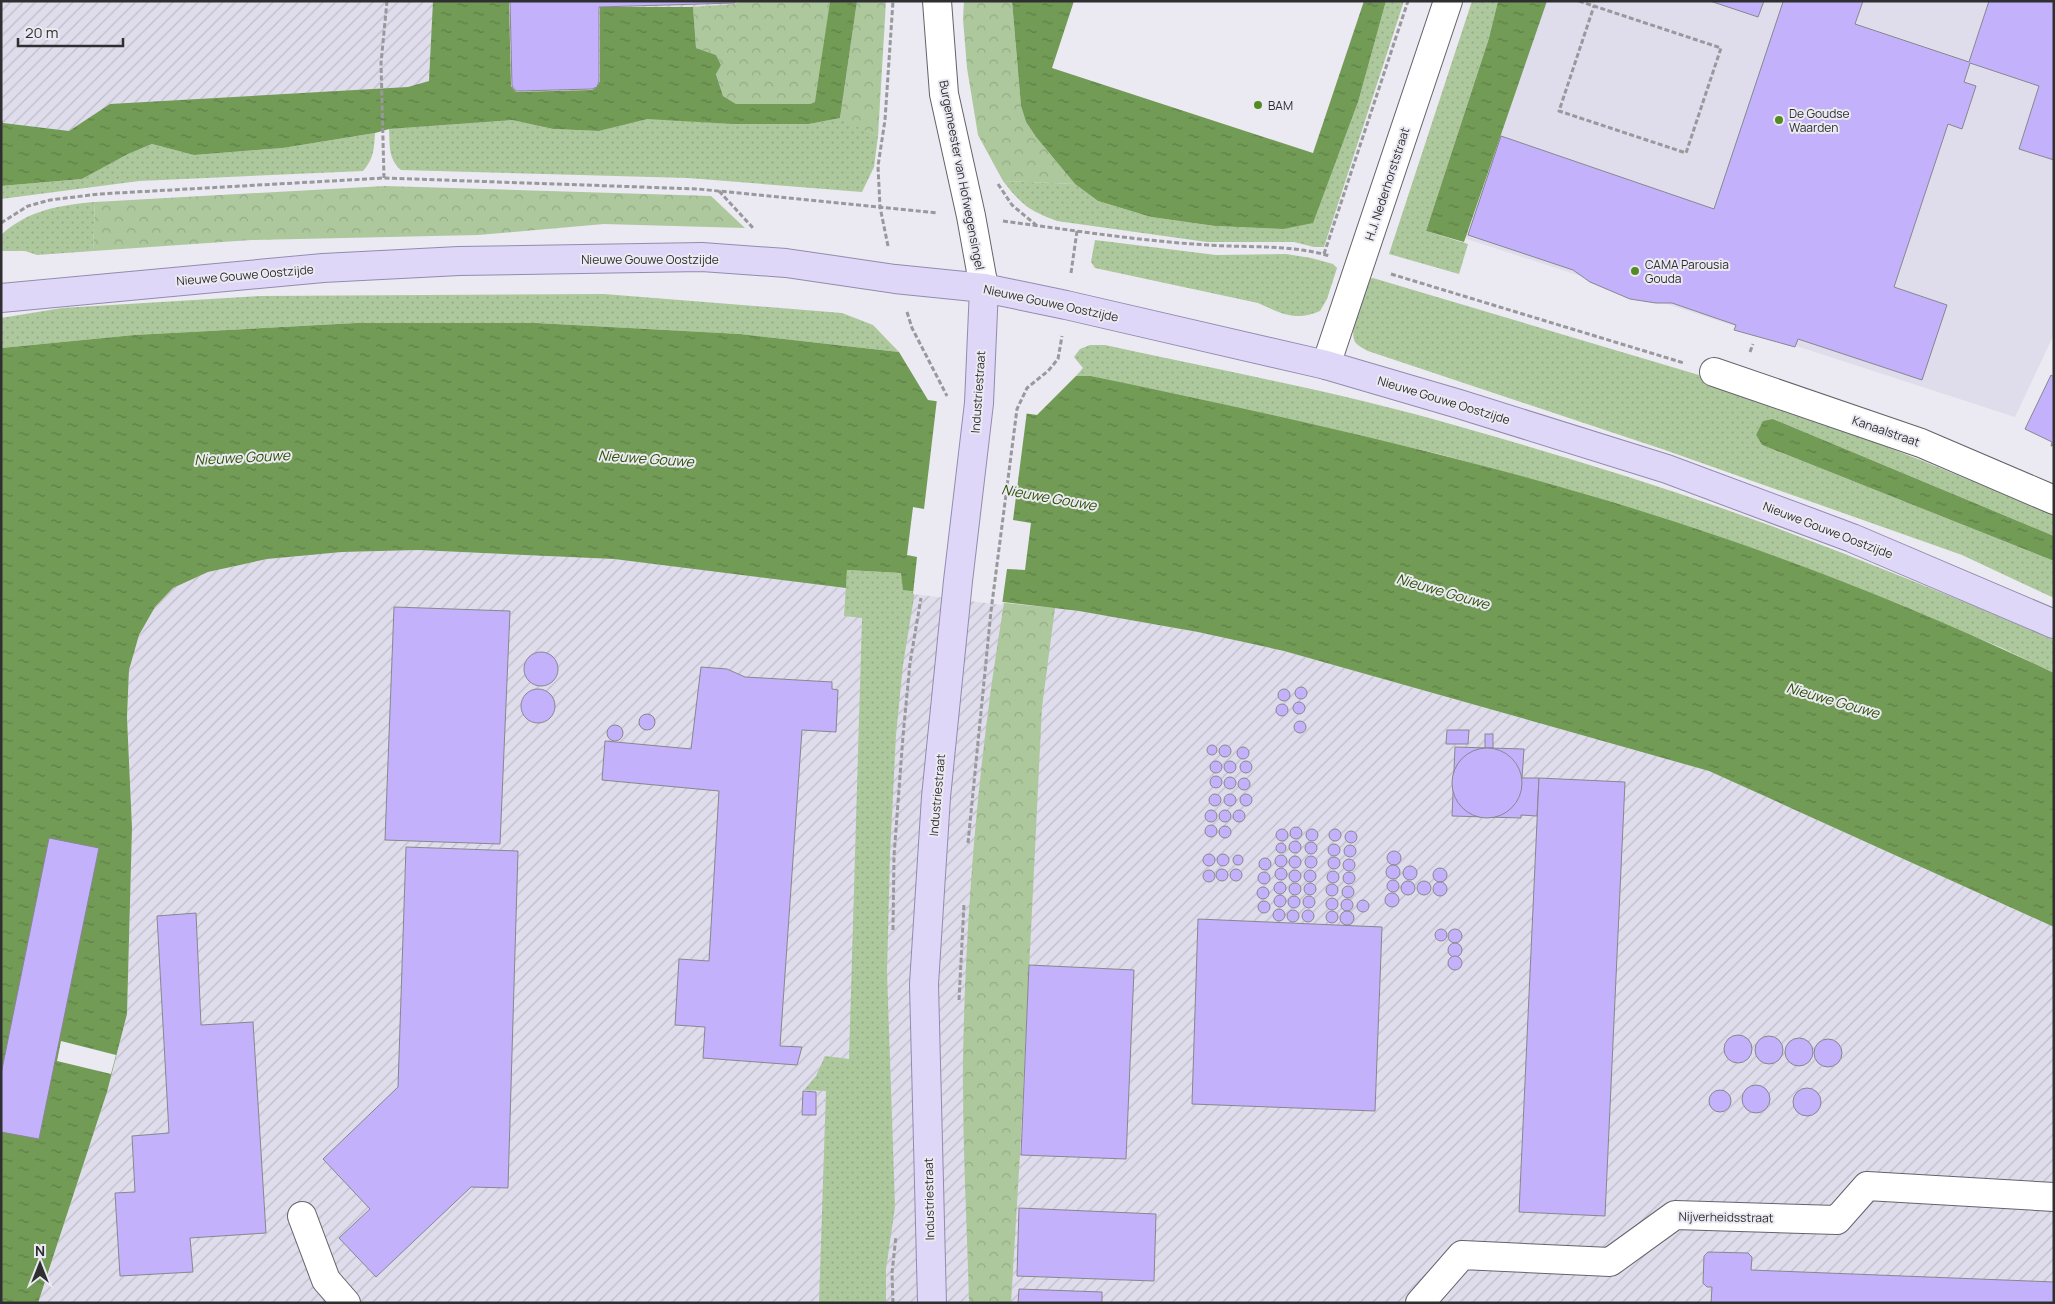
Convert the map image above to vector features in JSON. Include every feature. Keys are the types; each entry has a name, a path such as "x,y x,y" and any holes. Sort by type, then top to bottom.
{"main road":[{"name":"Nieuwe Gouwe Oostzijde","path":"1,298 323,268 460,261 702,257 786,263 895,279 984,288 1066,305 1326,366 1459,404 1668,469 1852,538 2054,624"},
{"name":"Industriestraat","path":"932,1303 924,984 936,797 955,606 979,403 984,288"}],"street":[{"name":"Burgemeester van Hofwegensingel","path":"936,1 944,94 971,216 984,288"},
{"name":"H.J. Nederhorststraat","path":"1326,366 1448,1"},
{"name":"Kanaalstraat","path":"1714,372 1921,443 2054,500"},
{"name":"Nijverheidsstraat","path":"1420,1303 1462,1254 1610,1262 1675,1215 1837,1220 1867,1186 2054,1197"},
{"path":"302,1216 326,1280 346,1303"}],"path":[{"path":"384,178 381,63 387,1"},
{"path":"880,207 878,166 884,120 893,1"},
{"path":"1,223 28,206 50,200 89,195 384,178 698,189 971,216 1077,232 1208,246 1289,247 1324,254 1408,1"},
{"path":"1579,1 1721,48 1686,153 1559,111 1594,6"},
{"path":"1360,265 1714,372"},
{"path":"968,845 991,611 1017,409"},
{"path":"959,1003 964,900"}],"shaded area":[{"path":"1,1 878,1 870,122 389,129 375,133 1,186"},
{"name":"De Goudse Waarden","path":"1543,1 2054,1 2054,334 2015,417 1464,238"},
{"path":"418,550 614,559 1079,611 1198,632 1284,651 1709,771 2054,927 2054,1303 38,1303 107,1092 127,1014 132,828 127,717 129,670 139,635 155,607 173,588 208,572 267,559 342,552"}],"green space":[{"path":"739,1 830,1 816,102 810,104 736,104 723,96 716,73 721,65 716,55 696,48 693,7 735,4"},
{"path":"857,1 886,1 878,136 840,119"},
{"path":"964,1 1012,1 1021,106 1026,122 1075,184 1003,181 978,135 967,68 963,19"},
{"path":"1386,1 1404,1 1324,247 1314,247 1294,242 1207,242 1057,221 1026,206 1003,181 1075,184 1098,201 1151,217 1215,226 1283,229 1359,99"},
{"path":"1472,1 1498,1 1489,38 1426,231 1468,244 1459,274 1389,254"},
{"path":"647,118 732,124 809,124 840,118 878,136 874,167 862,192 688,178 401,170 394,161 390,146 389,129 512,120 553,129 599,131"},
{"path":"375,133 371,158 363,171 139,181 1,199 1,186 82,179 128,154 152,144 194,155 283,148"},
{"path":"385,186 711,196 745,228 604,224 478,235 251,240 93,251 95,202"},
{"path":"95,202 93,251 37,255 25,251 1,251 1,235 33,214 57,207"},
{"path":"1095,240 1216,255 1286,254 1333,264 1337,268 1327,299 1320,311 1296,316 1281,313 1258,303 1095,268 1091,262"},
{"path":"1373,278 1709,378 1923,461 2054,515 2054,536 1773,419 1756,435 1762,445 2054,561 2054,598 1962,555 1665,450 1368,351 1355,342 1353,336 1355,320 1369,279"},
{"path":"604,294 842,313 873,325 899,352 740,334 537,323 356,323 134,335 1,348 1,318 62,308 259,296"},
{"path":"1090,345 1105,345 1284,383 1417,415 1538,449 1690,497 1875,566 2054,640 2054,673 2002,648 1844,583 1715,535 1573,491 1435,453 1091,376 1076,376 1083,368 1074,357 1080,349"},
{"path":"847,570 901,573 915,591 903,665 896,735 890,855 887,972 895,1207 886,1269 886,1303 819,1303 826,1091 804,1090 816,1076 825,1056 849,1059 862,618 844,616"},
{"path":"1004,603 1055,608 1042,707 1011,1303 969,1303 963,1088 967,943 975,829 987,716"}],"water":[{"path":"433,1 509,1 511,86 516,92 592,90 597,87 600,81 600,7 693,7 696,48 716,55 721,65 716,74 723,96 736,104 810,104 815,102 830,1 857,1 840,118 809,124 732,124 647,119 599,131 553,129 512,120 389,129 283,148 194,155 152,144 128,154 82,179 1,186 1,117 3,123 69,131 110,104 408,87 429,81"},
{"path":"1012,1 1074,1 1052,68 1313,153 1364,1 1386,1 1359,99 1313,223 1283,229 1215,226 1151,217 1098,201 1075,184 1026,122 1021,106"},
{"path":"1498,1 1547,1 1464,242 1426,231 1489,38"},
{"name":"Nieuwe Gouwe","path":"356,323 537,323 740,334 899,352 928,400 1037,415 1076,376 1091,376 1327,427 1484,466 1639,510 1758,550 1887,599 2054,673 2054,927 1709,771 1284,651 1198,632 1079,611 903,590 901,573 847,570 846,588 614,559 418,550 342,552 267,559 208,572 173,588 155,607 139,635 129,670 127,717 132,828 127,1014 107,1092 38,1303 1,1303 1,348 134,335"},
{"path":"1773,419 2054,536 2054,561 1762,445 1756,435 1763,421"}],"pier":[{"path":"937,399 1027,411 1013,520 1031,523 1025,570 1007,569 1002,605 913,594 917,557 907,555 913,507 924,509"},
{"path":"61,1041 116,1055 111,1074 57,1061"}],"building":[{"path":"510,1 737,1 734,3 599,7 599,81 597,87 592,89 516,91 512,86"},
{"path":"1710,1 1764,1 1758,17"},
{"path":"1781,1 1863,1 1855,24 1969,62 1989,1 2054,1 2054,160 2019,149 2039,86 1970,63 1964,82 1976,86 1962,129 1948,124 1894,287 1947,305 1922,380 1798,339 1795,347 1734,330 1736,325 1672,303 1656,303 1630,299 1590,282 1573,270 1468,235 1501,136 1714,209 1783,2"},
{"path":"2051,375 2054,377 2054,443 2052,446 2052,442 2025,429"},
{"path":"394,607 510,611 500,844 385,840"},
{"path":"541,652 548,653 553,657 557,662 557,676 553,681 548,685 541,686 534,685 529,681 525,676 524,669 525,662 529,657 534,653"},
{"path":"701,667 727,669 745,677 832,682 832,689 838,690 836,732 802,730 780,1046 802,1047 797,1065 703,1058 705,1027 675,1025 679,959 709,961 719,791 602,780 605,741 691,749"},
{"path":"1303,687 1306,688 1306,698 1299,699 1296,698 1295,691 1296,688"},
{"path":"538,689 550,694 555,706 550,718 538,723 526,718 521,706 526,694"},
{"path":"1286,689 1289,690 1289,700 1282,701 1279,700 1278,693 1279,690"},
{"path":"1301,702 1304,703 1304,713 1297,714 1294,713 1293,706 1294,703"},
{"path":"1280,704 1284,704 1288,710 1284,716 1280,716 1276,712 1276,708"},
{"path":"644,714 650,714 655,719 653,728 644,730 639,725 639,719"},
{"path":"1302,721 1305,722 1305,732 1298,733 1295,732 1294,725 1295,722"},
{"path":"612,725 618,725 623,730 621,739 612,741 607,736 607,730"},
{"path":"1447,730 1469,730 1468,744 1446,744"},
{"path":"1485,734 1493,734 1493,748 1485,748"},
{"path":"1210,745 1214,745 1217,750 1216,754 1210,755 1207,752 1207,748"},
{"path":"1223,745 1227,745 1231,751 1227,757 1223,757 1219,753 1219,749"},
{"path":"1241,747 1245,747 1249,753 1245,759 1241,759 1237,755 1237,751"},
{"path":"1455,747 1524,749 1522,778 1539,778 1537,816 1521,815 1521,818 1452,816"},
{"path":"1487,748 1500,751 1512,758 1519,770 1522,783 1519,796 1512,808 1500,815 1487,818 1474,815 1462,808 1455,796 1452,783 1455,770 1462,758 1474,751"},
{"path":"1214,761 1218,761 1222,767 1218,773 1214,773 1210,769 1210,765"},
{"path":"1228,761 1232,761 1236,767 1232,773 1228,773 1224,769 1224,765"},
{"path":"1244,761 1248,761 1252,767 1248,773 1244,773 1240,769 1240,765"},
{"path":"1214,776 1218,776 1222,782 1218,788 1214,788 1210,784 1210,780"},
{"path":"1228,777 1232,777 1236,783 1232,789 1228,789 1224,785 1224,781"},
{"path":"1242,778 1246,778 1250,784 1246,790 1242,790 1238,786 1238,782"},
{"path":"1539,778 1625,782 1605,1216 1519,1212"},
{"path":"1217,794 1220,795 1220,805 1213,806 1210,805 1209,798 1210,795"},
{"path":"1232,794 1235,795 1235,805 1228,806 1225,805 1224,798 1225,795"},
{"path":"1248,794 1251,795 1251,805 1244,806 1241,805 1240,798 1241,795"},
{"path":"1213,810 1216,811 1216,821 1209,822 1206,821 1205,814 1206,811"},
{"path":"1223,810 1227,810 1231,816 1227,822 1223,822 1219,818 1219,814"},
{"path":"1241,810 1244,811 1244,821 1237,822 1234,821 1233,814 1234,811"},
{"path":"1209,825 1213,825 1217,831 1213,837 1209,837 1205,833 1205,829"},
{"path":"1223,826 1227,826 1231,832 1227,838 1223,838 1219,834 1219,830"},
{"path":"1294,827 1298,827 1302,833 1298,839 1294,839 1290,835 1290,831"},
{"path":"1284,829 1287,830 1287,840 1280,841 1277,840 1276,833 1277,830"},
{"path":"1314,829 1317,830 1317,840 1310,841 1307,840 1306,833 1307,830"},
{"path":"1337,829 1340,830 1340,840 1333,841 1330,840 1329,833 1330,830"},
{"path":"1349,831 1353,831 1357,837 1353,843 1349,843 1345,839 1345,835"},
{"path":"49,838 99,848 39,1139 1,1132 1,1074"},
{"path":"1293,841 1297,841 1301,847 1297,853 1293,853 1289,849 1289,845"},
{"path":"1309,842 1313,842 1317,848 1313,854 1309,854 1305,850 1305,846"},
{"path":"1279,843 1283,843 1286,848 1285,852 1279,853 1276,850 1276,846"},
{"path":"1336,844 1339,845 1339,855 1332,856 1329,855 1328,848 1329,845"},
{"path":"1348,845 1352,845 1356,851 1352,857 1348,857 1344,853 1344,849"},
{"path":"406,847 518,851 508,1188 471,1187 376,1277 339,1238 370,1209 323,1159 398,1087"},
{"path":"1394,851 1399,853 1401,858 1399,863 1394,865 1389,863 1387,858 1389,853"},
{"path":"1207,854 1211,854 1215,860 1211,866 1207,866 1203,862 1203,858"},
{"path":"1221,854 1225,854 1229,860 1225,866 1221,866 1217,862 1217,858"},
{"path":"1236,855 1240,855 1243,860 1242,864 1236,865 1233,862 1233,858"},
{"path":"1279,855 1283,855 1287,861 1283,867 1279,867 1275,863 1275,859"},
{"path":"1293,856 1297,856 1301,862 1297,868 1293,868 1289,864 1289,860"},
{"path":"1309,856 1313,856 1317,862 1313,868 1309,868 1305,864 1305,860"},
{"path":"1332,857 1336,857 1340,863 1336,869 1332,869 1328,865 1328,861"},
{"path":"1263,858 1267,858 1271,864 1267,870 1263,870 1259,866 1259,862"},
{"path":"1351,859 1354,860 1354,870 1347,871 1344,870 1343,863 1344,860"},
{"path":"1393,865 1398,867 1400,872 1398,877 1393,879 1388,877 1386,872 1388,867"},
{"path":"1410,866 1415,868 1417,873 1415,878 1410,880 1405,878 1403,873 1405,868"},
{"path":"1279,868 1283,868 1287,874 1283,880 1279,880 1275,876 1275,872"},
{"path":"1440,868 1445,870 1447,875 1445,880 1440,882 1435,880 1433,875 1435,870"},
{"path":"1224,869 1227,870 1227,880 1220,881 1217,880 1216,873 1217,870"},
{"path":"1238,869 1241,870 1241,880 1234,881 1231,880 1230,873 1231,870"},
{"path":"1207,870 1211,870 1215,876 1211,882 1207,882 1203,878 1203,874"},
{"path":"1297,870 1300,871 1300,881 1293,882 1290,881 1289,874 1290,871"},
{"path":"1308,870 1312,870 1316,876 1312,882 1308,882 1304,878 1304,874"},
{"path":"1331,871 1335,871 1339,877 1335,883 1331,883 1327,879 1327,875"},
{"path":"1266,872 1269,873 1269,883 1262,884 1259,883 1258,876 1259,873"},
{"path":"1351,872 1354,873 1354,883 1347,884 1344,883 1343,876 1344,873"},
{"path":"1395,880 1398,881 1398,891 1391,892 1388,891 1387,884 1388,881"},
{"path":"1408,881 1413,883 1415,888 1413,893 1408,895 1403,893 1401,888 1403,883"},
{"path":"1424,881 1429,883 1431,888 1429,893 1424,895 1419,893 1417,888 1419,883"},
{"path":"1278,882 1282,882 1286,888 1282,894 1278,894 1274,890 1274,886"},
{"path":"1440,882 1445,884 1447,889 1445,894 1440,896 1435,894 1433,889 1435,884"},
{"path":"1293,883 1297,883 1301,889 1297,895 1293,895 1289,891 1289,887"},
{"path":"1312,883 1315,884 1315,894 1308,895 1305,894 1304,887 1305,884"},
{"path":"1334,884 1337,885 1337,895 1330,896 1327,895 1326,888 1327,885"},
{"path":"1346,886 1350,886 1354,892 1350,898 1346,898 1342,894 1342,890"},
{"path":"1261,887 1265,887 1269,893 1265,899 1261,899 1257,895 1257,891"},
{"path":"1392,893 1397,895 1399,900 1397,905 1392,907 1387,905 1385,900 1387,895"},
{"path":"1282,895 1285,896 1285,906 1278,907 1275,906 1274,899 1275,896"},
{"path":"1296,896 1299,897 1299,907 1292,908 1289,907 1288,900 1289,897"},
{"path":"1311,896 1314,897 1314,907 1307,908 1304,907 1303,900 1304,897"},
{"path":"1330,898 1334,898 1338,904 1334,910 1330,910 1326,906 1326,902"},
{"path":"1345,899 1349,899 1353,905 1349,911 1345,911 1341,907 1341,903"},
{"path":"1361,900 1365,900 1369,906 1365,912 1361,912 1357,908 1357,904"},
{"path":"1266,901 1269,902 1269,912 1262,913 1259,912 1258,905 1259,902"},
{"path":"1281,909 1284,910 1284,920 1277,921 1274,920 1273,913 1274,910"},
{"path":"1295,910 1298,911 1298,921 1291,922 1288,921 1287,914 1288,911"},
{"path":"1310,910 1313,911 1313,921 1306,922 1303,921 1302,914 1303,911"},
{"path":"1334,911 1337,912 1337,922 1330,923 1327,922 1326,915 1327,912"},
{"path":"1347,911 1352,913 1354,918 1352,923 1347,925 1342,923 1340,918 1342,913"},
{"path":"196,913 201,1025 253,1022 266,1233 190,1238 193,1272 120,1276 115,1193 135,1192 132,1136 169,1133 157,916"},
{"path":"1198,919 1382,927 1375,1111 1192,1104"},
{"path":"1443,929 1446,930 1446,940 1439,941 1436,940 1435,933 1436,930"},
{"path":"1455,929 1460,931 1462,936 1460,941 1455,943 1450,941 1448,936 1450,931"},
{"path":"1455,943 1460,945 1462,950 1460,955 1455,957 1450,955 1448,950 1450,945"},
{"path":"1455,956 1460,958 1462,963 1460,968 1455,970 1450,968 1448,963 1450,958"},
{"path":"1029,965 1134,970 1126,1159 1021,1155"},
{"path":"1738,1035 1748,1039 1752,1049 1748,1059 1738,1063 1728,1059 1724,1049 1728,1039"},
{"path":"1769,1036 1779,1040 1783,1050 1779,1060 1769,1064 1759,1060 1755,1050 1759,1040"},
{"path":"1799,1038 1809,1042 1813,1052 1809,1062 1799,1066 1789,1062 1785,1052 1789,1042"},
{"path":"1828,1039 1838,1043 1842,1053 1838,1063 1828,1067 1818,1063 1814,1053 1818,1043"},
{"path":"1756,1085 1766,1089 1770,1099 1766,1109 1756,1113 1746,1109 1742,1099 1746,1089"},
{"path":"1807,1088 1817,1092 1821,1102 1817,1112 1807,1116 1797,1112 1793,1102 1797,1092"},
{"path":"1720,1090 1728,1093 1731,1101 1728,1109 1720,1112 1712,1109 1709,1101 1712,1093"},
{"path":"803,1091 816,1092 816,1115 802,1115"},
{"path":"1019,1208 1156,1214 1154,1281 1017,1276"},
{"path":"1708,1252 1748,1253 1752,1257 1751,1270 2054,1282 2054,1303 1711,1303 1712,1287 1707,1287 1703,1283 1704,1256"},
{"path":"1019,1289 1102,1292 1102,1303 1018,1303"}],"place":[{"name":"BAM","path":"1258,105"},
{"name":"De Goudse Waarden","path":"1779,120"},
{"name":"CAMA Parousia Gouda","path":"1635,271"}]}
